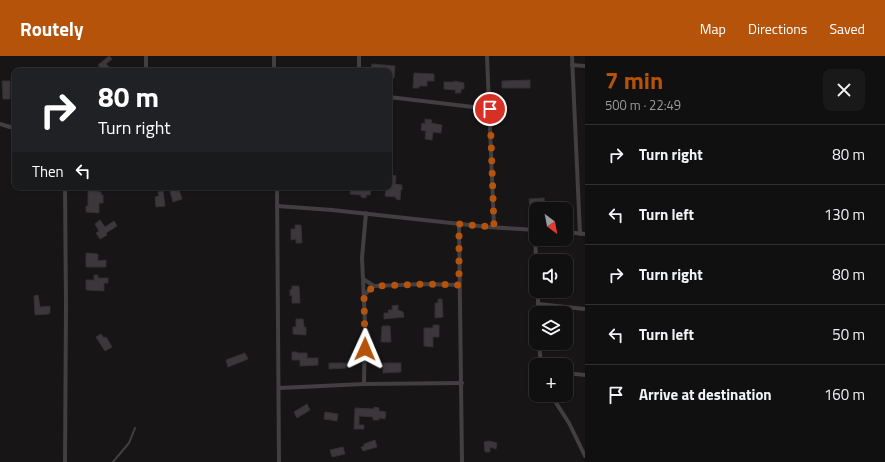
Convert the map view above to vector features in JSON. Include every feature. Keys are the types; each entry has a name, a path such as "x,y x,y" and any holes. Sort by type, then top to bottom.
{"street":[{"path":"146,56 146,68"},
{"path":"274,56 274,68"},
{"path":"359,56 359,68"},
{"path":"487,56 494,227"},
{"path":"572,56 580,234"},
{"path":"572,65 585,66"},
{"path":"392,98 490,109"},
{"path":"0,124 12,127"},
{"path":"65,190 65,462"},
{"path":"277,190 279,462"},
{"path":"277,206 366,213 459,224 529,230"},
{"path":"364,384 365,323 362,258 366,213"},
{"path":"459,224 462,462"},
{"path":"573,233 585,234"},
{"path":"363,279 374,286 425,284 459,285"},
{"path":"364,295 374,286"},
{"path":"538,298 538,304 585,309"},
{"path":"573,374 585,375"},
{"path":"279,388 364,384 462,383"},
{"path":"555,402 569,424 585,456"}],"lane":[{"path":"113,462 129,443 135,428"}],"building":[{"path":"109,56 112,59 106,64 110,68 101,68 98,65"},
{"path":"372,64 395,66 394,78 392,78 392,68 371,68"},
{"path":"414,73 434,74 434,81 427,81 427,86 413,88"},
{"path":"530,80 530,88 502,88 502,81"},
{"path":"2,81 10,81 10,99 3,99"},
{"path":"454,81 464,83 464,89 461,89 461,93 455,93 456,90 444,89 444,82"},
{"path":"425,119 432,120 431,123 442,125 441,133 433,132 432,140 425,139 426,131 421,130 422,123 425,124"},
{"path":"392,175 396,176 395,184 402,185 400,200 396,199 396,197 385,196 386,190 392,190"},
{"path":"88,190 101,192 101,195 103,195 103,203 99,203 99,213 86,212 86,206 88,206"},
{"path":"170,190 179,190 182,199 173,202"},
{"path":"351,190 371,190 370,195 366,195 366,198 361,197 361,195 350,194"},
{"path":"163,191 165,206 156,207 155,197 159,196 158,192"},
{"path":"544,198 544,202 529,202 529,199"},
{"path":"100,220 105,227 114,221 117,226 100,239 96,233 99,231 95,224"},
{"path":"295,225 301,225 302,243 296,243 296,239 291,240 291,229 295,229"},
{"path":"86,253 98,254 98,261 106,260 106,267 86,267"},
{"path":"94,275 98,275 98,278 108,278 108,283 104,283 104,291 86,290 86,280 94,280"},
{"path":"292,286 299,286 300,303 292,303 292,295 290,296 290,290 292,289"},
{"path":"38,295 40,307 50,306 49,314 35,315 34,296"},
{"path":"438,299 442,299 443,317 435,318 435,303 438,303"},
{"path":"398,305 398,310 403,312 404,317 384,319 384,313 389,313 388,310 392,310 392,306"},
{"path":"296,319 303,319 304,327 306,327 306,335 293,334 293,327 296,327"},
{"path":"433,325 439,325 439,337 433,337 433,347 424,346 424,328 433,328"},
{"path":"382,326 390,326 391,342 381,342"},
{"path":"101,334 104,338 106,337 112,347 105,351 96,337"},
{"path":"292,352 307,353 307,358 318,358 318,365 300,366 300,360 292,360"},
{"path":"245,353 248,359 228,367 226,360"},
{"path":"329,363 346,363 346,368 329,369"},
{"path":"383,363 401,363 401,372 383,373"},
{"path":"307,404 310,410 297,418 294,412"},
{"path":"374,407 379,408 379,411 386,412 385,419 379,418 379,420 373,420 373,417 359,416 359,425 364,425 364,429 354,429 355,408 374,409"},
{"path":"325,412 338,414 337,421 324,419"},
{"path":"375,440 377,447 363,451 361,447 364,446 364,444"},
{"path":"489,441 497,443 496,449 490,447 490,452 485,452 484,442"},
{"path":"343,447 345,454 332,457 330,450"}],"route":[{"path":"365,349 364,295 370,288 374,286 425,284 459,285 459,224 494,227 490,109"}]}
